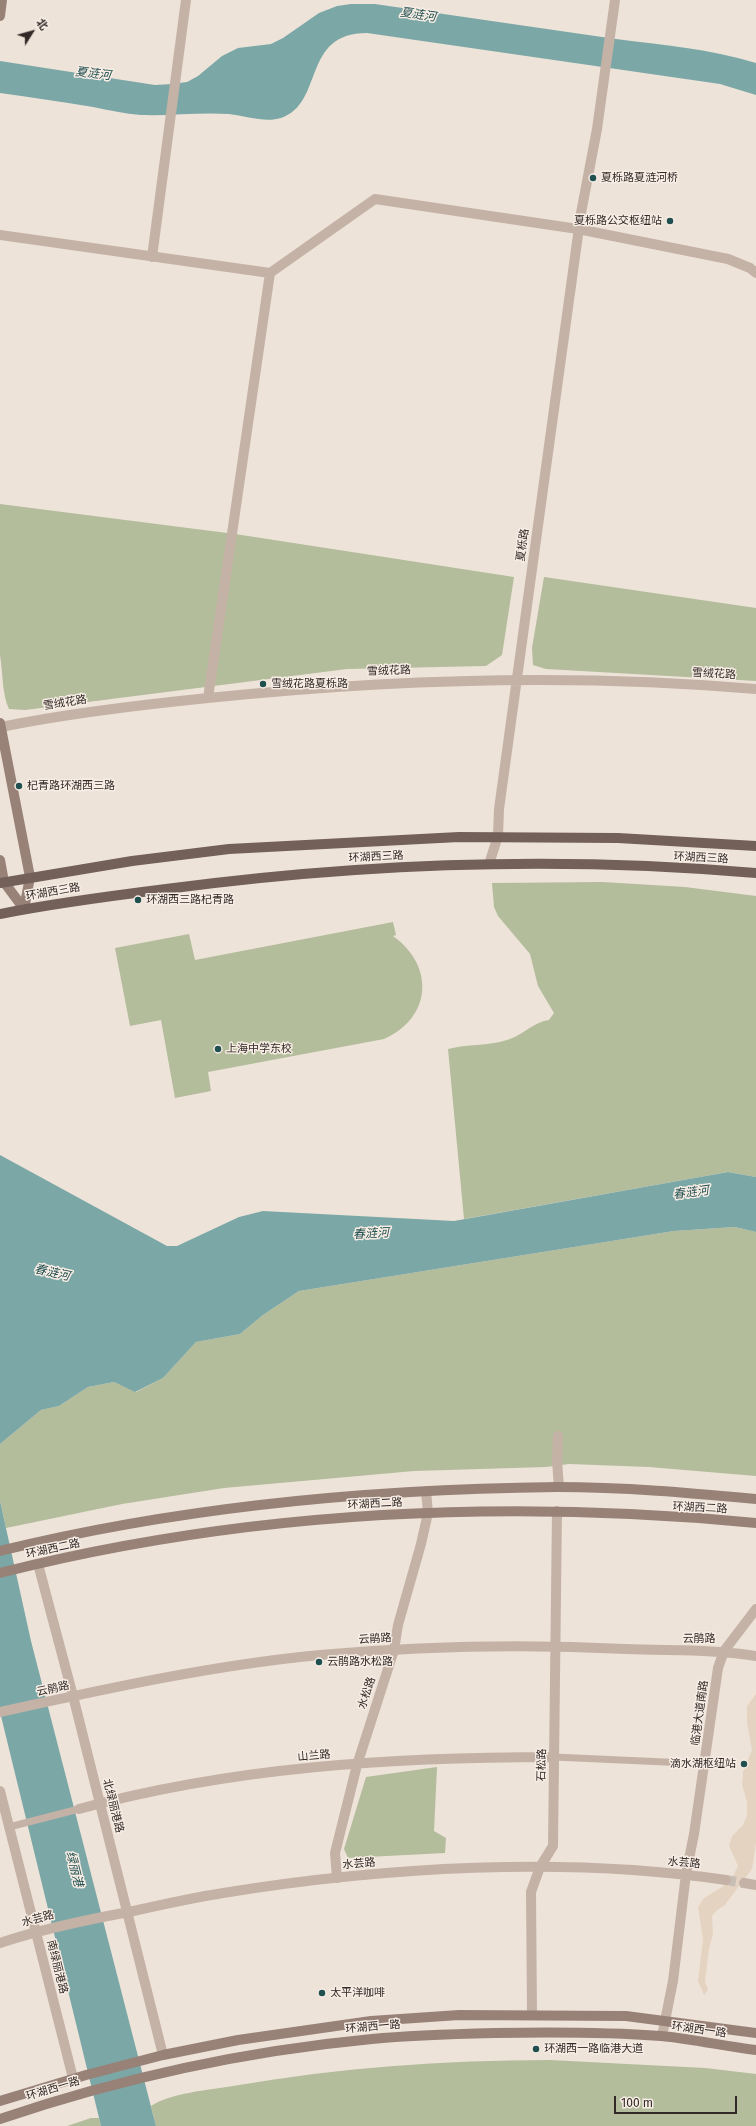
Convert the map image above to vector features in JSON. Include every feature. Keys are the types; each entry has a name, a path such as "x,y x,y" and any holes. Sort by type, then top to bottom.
{"main road":[{"path":"0,16 2,0"},
{"path":"0,725 30,877 24,909"},
{"name":"环湖西三路","path":"2,882 132,861 229,849 498,836 618,838 756,846"},
{"path":"0,860 2,882 24,909"},
{"name":"环湖西三路","path":"0,914 72,900 248,878 336,871 489,864 614,865 756,874"},
{"name":"环湖西二路","path":"0,1551 106,1527 193,1513 333,1497 426,1491 558,1487 646,1490 756,1499"},
{"name":"环湖西二路","path":"0,1573 116,1548 197,1534 346,1517 428,1513 557,1511 756,1523"},
{"name":"环湖西一路","path":"0,2101 73,2078 142,2060 238,2040 371,2022 459,2015 626,2016 756,2033"},
{"name":"环湖西一路","path":"0,2119 90,2091 146,2077 270,2052 374,2038 536,2032 662,2036 756,2050"}],"street":[{"path":"152,257 186,0"},
{"name":"夏栎路","path":"489,864 498,836 499,809 578,229 597,129 615,0"},
{"path":"0,235 270,273 375,199 578,229 728,259 750,268 756,273"},
{"path":"208,698 270,273"},
{"name":"雪绒花路","path":"0,725 130,706 346,685 517,679 652,682 756,689"},
{"path":"558,1436 558,1487"},
{"name":"水松路","path":"337,1878 335,1853 357,1765 394,1650 428,1513 426,1491"},
{"name":"石松路","path":"532,2015 531,1892 540,1867 553,1846 557,1511"},
{"name":"北绿丽港路","path":"38,1564 100,1803 162,2056"},
{"name":"临港大道南路","path":"662,2036 673,1981 686,1874 694,1834 718,1668 724,1651 756,1609"},
{"name":"云鹃路","path":"0,1712 73,1696 222,1668 319,1655 394,1650 555,1645 696,1652 724,1651 756,1656"},
{"path":"554,1757 687,1763"},
{"name":"山兰路","path":"79,1809 100,1803 234,1778 299,1769 436,1759 554,1757"},
{"name":"南绿丽港路","path":"0,1791 73,2078"},
{"path":"9,1827 79,1809"},
{"name":"水芸路","path":"0,1943 36,1931 105,1915 222,1893 337,1878 432,1871 540,1867 686,1874 726,1880"},
{"path":"744,1883 756,1885"}],"green space":[{"path":"0,504 235,534 514,577 502,655 486,666 347,669 25,710 9,709 4,690 0,655"},
{"path":"544,577 756,608 756,681 546,669 533,665 532,648"},
{"path":"602,882 685,887 756,896 756,1177 728,1172 464,1219 448,1049 507,1040 538,1023 549,1020 554,1013 538,986 530,954 498,916 494,907 492,883"},
{"path":"393,922 396,935 393,936 407,948 416,962 421,976 422,991 419,1005 412,1018 400,1030 384,1039 208,1072 211,1091 175,1098 161,1020 130,1026 115,948 189,934 195,960"},
{"path":"735,1227 756,1232 756,1476 649,1467 569,1464 546,1467 414,1471 224,1488 122,1504 6,1528 0,1501 0,1444 41,1410 59,1406 88,1387 114,1382 136,1392 163,1378 196,1342 240,1334 263,1315 299,1291 674,1231"},
{"path":"437,1767 434,1831 446,1838 445,1853 348,1858 344,1849 366,1777"},
{"path":"550,2060 705,2068 756,2074 756,2126 156,2126 151,2106 168,2098 179,2095 312,2074 430,2063"},
{"path":"91,2118 99,2118 101,2126 67,2126"}],"shaded area":[{"path":"756,1694 756,1843 752,1869 724,1906 717,1910 712,1916 713,1934 709,1949 705,1982 708,1990 704,1995 698,1981 703,1939 698,1907 704,1898 722,1887 733,1876 738,1866 729,1846 732,1836 743,1825 747,1815 747,1802 742,1784 743,1772 752,1750 747,1723 747,1706"}],"water":[{"name":"夏涟河","path":"351,4 375,4 722,54 756,63 756,95 720,84 367,33 346,36 332,44 322,56 304,98 295,110 281,118 269,120 229,114 152,115 123,113 70,103 0,93 0,61 155,85 187,82 198,76 222,56 238,48 271,44 283,38 319,13 337,6"},
{"name":"春涟河","path":"0,1155 167,1246 177,1246 239,1217 263,1211 454,1221 728,1172 756,1177 756,1232 735,1227 674,1231 299,1291 263,1315 240,1334 196,1342 163,1378 135,1392 114,1382 88,1387 59,1406 41,1410 0,1444"},
{"name":"绿丽港","path":"0,1501 31,1641 156,2126 101,2126 0,1712"}],"tunnel":[{"path":"726,1880 744,1883"}],"place":[{"name":"夏栎路夏涟河桥","path":"593,178"},
{"name":"夏栎路公交枢纽站","path":"670,221"},
{"name":"雪绒花路夏栎路","path":"263,684"},
{"name":"杞青路环湖西三路","path":"19,786"},
{"name":"环湖西三路杞青路","path":"138,900"},
{"name":"上海中学东校","path":"218,1049"},
{"name":"云鹃路水松路","path":"319,1662"},
{"name":"滴水湖枢纽站","path":"744,1764"},
{"name":"太平洋咖啡","path":"322,1993"},
{"name":"环湖西一路临港大道","path":"536,2049"}]}
